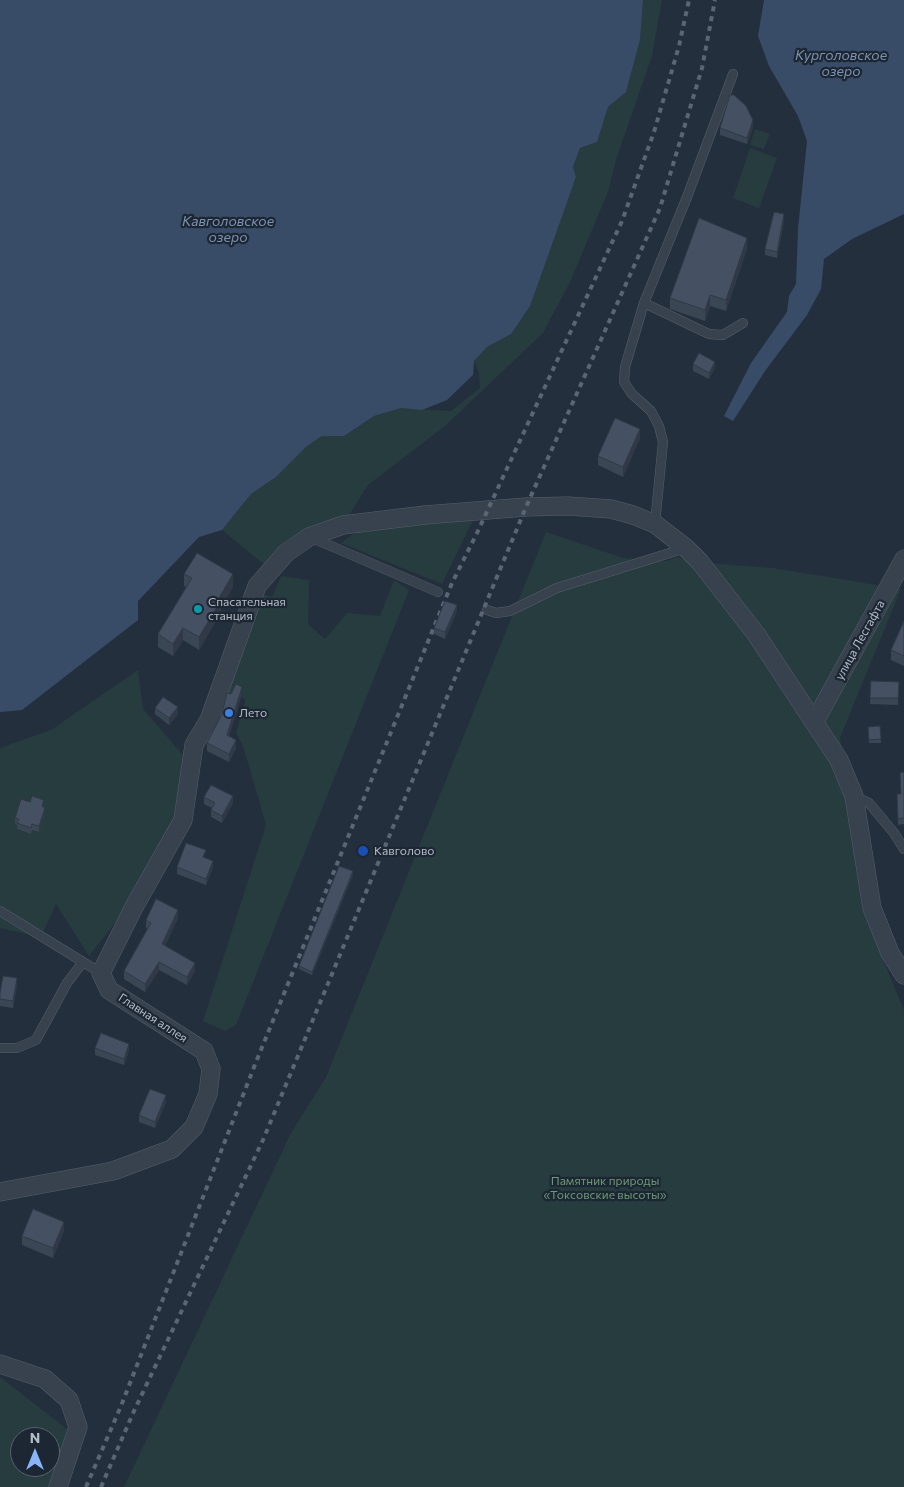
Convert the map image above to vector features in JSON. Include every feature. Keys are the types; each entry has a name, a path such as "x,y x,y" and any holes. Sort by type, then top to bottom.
{"street":[{"path":"101,973 134,907 183,820 194,745 209,720 257,586 286,553 309,537 343,526 384,519 526,507 611,509 655,524 686,548 700,562 756,634 816,721 839,760 854,796 872,908 890,953 904,975"},
{"name":"улица Лесгафта","path":"816,721 904,559"},
{"name":"Главная аллея","path":"0,1192 113,1171 172,1149 194,1127 208,1094 211,1069 204,1051 109,990 101,973"},
{"path":"0,1364 45,1378 69,1400 78,1427 58,1487"}],"lane":[{"path":"655,524 663,442 659,426 651,411 632,394 624,382 625,367 644,303 688,197 733,74"},
{"path":"644,303 709,334 723,335 743,323"},
{"path":"309,537 438,592"},
{"path":"487,610 496,613 510,611 557,588 686,548"},
{"path":"854,796 869,803 894,833 904,849"},
{"path":"0,911 101,973"},
{"path":"0,1048 17,1048 36,1040 68,983 83,962"}],"green space":[{"path":"643,0 662,0 652,56 616,160 608,192 570,282 543,333 445,426 368,485 343,525 271,570 222,530 251,494 276,477 307,446 322,436 344,436 374,416 401,408 451,411 480,388 479,373 474,361 487,347 511,334 553,239 576,178 573,167 580,148 597,142 608,107 626,92 640,40"},
{"path":"755,129 770,134 764,149 750,145"},
{"path":"750,148 777,158 759,208 733,198"},
{"path":"473,520 442,584 341,543 358,531 386,525"},
{"name":"Памятник природы «Токсовские высоты»","path":"546,532 623,558 666,561 678,557 690,562 773,568 901,589 840,738 881,955 904,1010 904,1487 124,1487 291,1133 326,1077"},
{"path":"281,576 309,580 308,624 325,639 347,613 380,616 394,580 409,590 236,1025 225,1031 203,1021 266,825 243,746 236,733 246,699 225,692 261,593 272,597"},
{"path":"138,670 143,709 183,755 176,819 126,909 89,956 56,904 41,937 0,928 0,748 51,730"},
{"path":"0,1377 67,1429 60,1456 60,1427 10,1427 10,1477 55,1477 52,1487 0,1487"}],"water":[{"name":"Кавголовское озеро","path":"0,0 643,0 640,40 626,92 608,107 597,142 580,148 573,167 576,177 530,306 511,334 487,347 474,361 473,375 447,400 422,410 401,408 374,416 344,436 322,436 307,446 276,477 251,494 222,530 199,537 138,601 138,620 22,710 0,712"},
{"name":"Курголовское озеро","path":"764,0 904,0 904,214 852,239 824,259 821,289 807,315 765,371 733,421 724,416 751,363 787,312 789,296 796,284 798,229 807,141 798,116 769,66 758,36"}],"building":[{"path":"730,95 734,95 746,106 753,120 747,138 720,128"},
{"path":"774,212 784,214 777,252 765,249"},
{"path":"699,218 747,238 726,300 710,295 705,310 670,298"},
{"path":"699,353 715,362 709,373 693,364"},
{"path":"615,418 640,429 623,467 598,456"},
{"name":"Спасательная станция","path":"197,553 233,574 219,598 221,600 199,637 183,628 173,644 158,634 192,578 184,574"},
{"path":"445,601 457,605 445,632 434,628"},
{"path":"904,621 904,656 891,650"},
{"path":"871,681 899,682 898,698 870,698"},
{"path":"236,684 242,687 227,735 236,740 229,754 207,743 222,714 227,693 231,694"},
{"path":"163,697 178,707 169,718 155,708"},
{"path":"880,726 881,739 869,740 868,727"},
{"path":"904,772 904,818 898,819 897,794 901,794 900,773"},
{"path":"211,785 233,796 222,816 211,810 215,803 204,797"},
{"path":"32,796 44,800 42,806 45,808 39,826 32,824 31,828 17,823 19,819 15,818 21,799 30,802"},
{"path":"186,843 206,850 203,857 213,861 206,879 177,867"},
{"path":"339,866 353,871 312,972 299,966"},
{"path":"156,899 178,910 162,944 195,963 187,977 159,962 145,984 124,971 151,923 146,920"},
{"path":"3,976 17,978 13,1001 0,999"},
{"path":"101,1033 129,1044 124,1059 95,1048"},
{"path":"150,1089 166,1095 155,1122 139,1115"},
{"path":"33,1209 64,1222 53,1248 22,1236"}],"railway":[{"path":"86,1487 121,1406 256,1062 452,583 622,221 654,132 679,46 689,0"},
{"path":"101,1487 134,1411 263,1140 526,507 660,208 702,68 715,0"}],"place":[{"name":"Спасательная станция","path":"198,609"},
{"name":"Лето","path":"229,713"},
{"name":"Кавголово","path":"363,851"}]}
